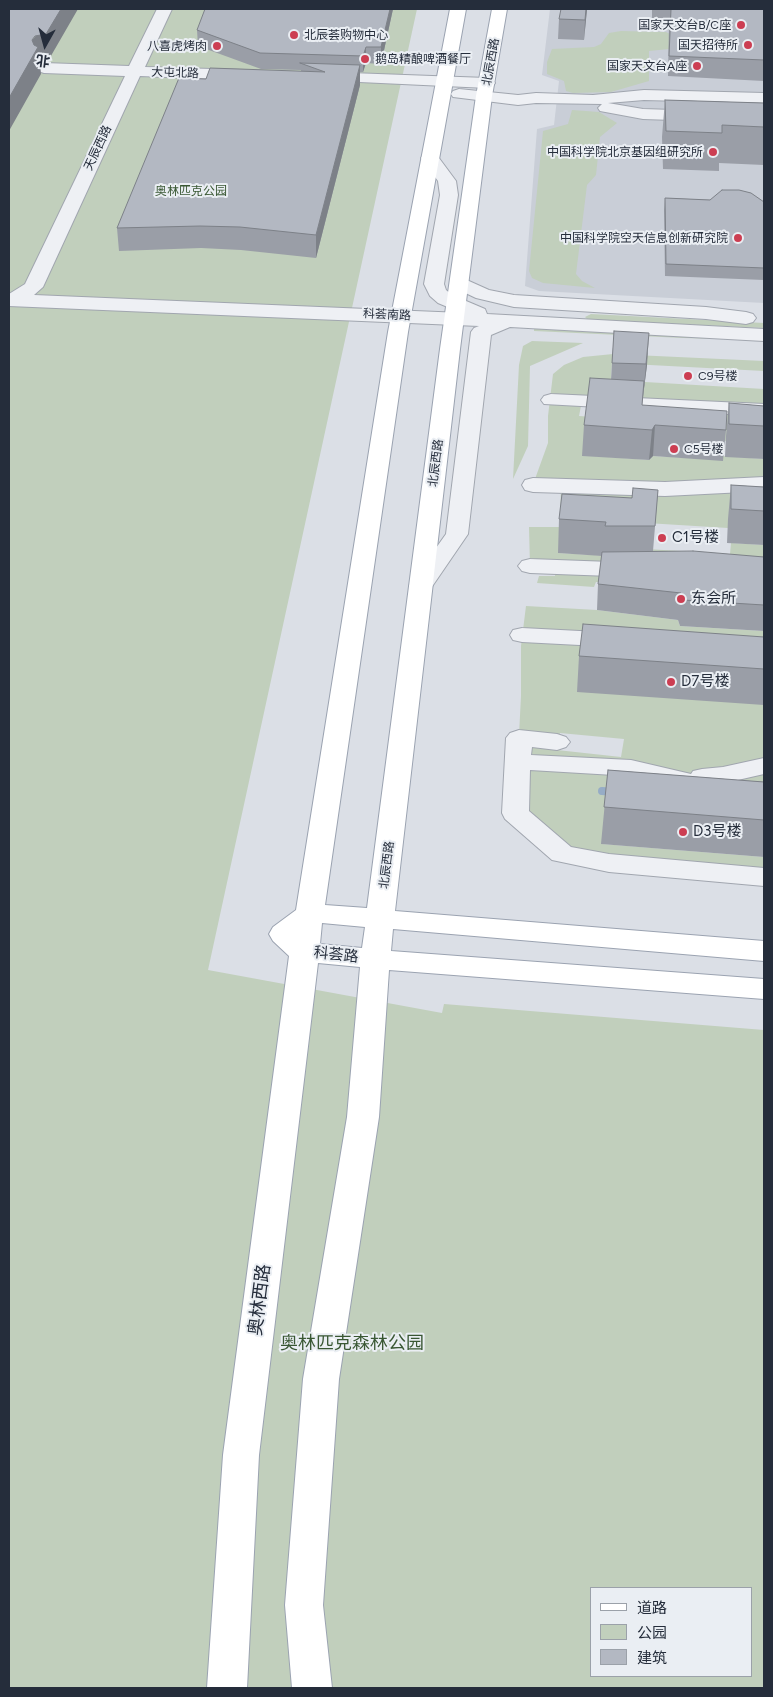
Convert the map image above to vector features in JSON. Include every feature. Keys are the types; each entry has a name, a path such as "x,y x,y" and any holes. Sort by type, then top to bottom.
{"main road":[{"path":"458,9 403,308 322,822 310,913 764,951"},
{"name":"北辰西路","path":"380,919 450,349 485,90 500,9"},
{"name":"奥林西路","path":"227,1688 241,1455 310,913"},
{"path":"312,1688 304,1605 321,1379 363,1117 380,919"},
{"name":"科荟路","path":"304,952 764,989"}],"street":[{"name":"天辰西路","path":"37,294 44,262 164,9"},
{"name":"大屯北路","path":"44,68 263,76"},
{"path":"312,77 485,90 531,104 601,107 664,95 764,98"},
{"path":"618,104 660,115 764,118"},
{"path":"430,158 446,181 448,195 434,284 437,292 445,299 506,322"},
{"name":"科荟南路","path":"37,294 403,308 457,302 581,318 761,325"},
{"path":"457,302 483,294 514,301 706,313 761,325"},
{"name":"科荟南路","path":"10,295 375,299 372,299 403,308"},
{"path":"372,299 426,308 438,315 444,325 450,349"},
{"name":"科荟南路","path":"457,302 506,322 581,318"},
{"path":"421,586 457,534 481,332 506,322"},
{"path":"580,410 550,404 764,410"},
{"path":"533,485 665,489 764,484"},
{"path":"530,566 655,570"},
{"path":"522,635 645,642"},
{"path":"557,742 519,738 515,813 562,854 609,863 764,877"},
{"path":"518,762 631,768 712,787 764,796"},
{"path":"681,779 723,775 764,766"}],"shaded area":[{"path":"550,9 764,9 764,303 539,291 525,286 537,129 554,125 559,81 542,75"}],"green space":[{"name":"奥林匹克森林公园","path":"9,9 417,9 208,970 442,1013 444,1004 764,1030 764,1688 9,1688"},
{"path":"621,31 666,32 670,34 669,49 649,51 649,81 611,92 573,93 566,91 564,81 547,74 547,62 552,49 594,47 601,44 609,33"},
{"path":"572,110 599,112 617,123 600,137 596,175 587,185 576,274 582,281 595,288 543,283 532,278 529,271 543,131 568,124"},
{"path":"591,314 764,323 764,328 588,320 585,317"},
{"path":"534,328 764,337 764,340 534,331"},
{"path":"532,341 583,343 530,366 528,446 513,479 519,365 523,346"},
{"path":"613,354 764,361 764,371 612,363 611,380 764,389 764,439 726,437 726,441 654,436 582,455 649,460 653,456 722,460 723,456 764,459 764,521 728,528 630,522 558,553 629,557 630,548 730,554 731,543 764,545 764,579 678,584 596,582 594,587 537,583 539,576 555,576 555,568 530,566 529,527 560,527 561,486 535,479 548,443 548,416 553,374 564,365 583,357","holes":["581,406 642,410 641,420 579,416"]},
{"path":"526,606 597,610 678,620 680,626 764,631 764,819 602,844 764,857 764,877 698,871 562,854 515,813 521,696 521,646","holes":["560,733 624,739 621,757 557,750"]}],"building":[{"path":"9,9 61,9 46,34 35,36 32,40 34,45 38,47 9,98"},
{"name":"北辰荟购物中心","path":"205,9 390,9 381,47 366,47 363,56 260,53 197,30"},
{"path":"561,9 586,9 585,20 559,19"},
{"path":"671,9 764,9 764,60 669,56"},
{"path":"300,63 360,65 316,235 240,227 117,228 179,78 206,79 210,68 325,72"},
{"path":"665,100 764,103 764,127 722,125 722,133 666,131"},
{"path":"722,190 739,190 751,193 764,202 764,268 666,264 665,198 710,200"},
{"path":"614,331 649,333 646,364 612,363"},
{"path":"590,378 644,381 642,405 727,411 726,430 655,425 652,430 584,425"},
{"path":"729,403 764,406 764,426 729,424"},
{"path":"731,485 764,487 764,511 731,509"},
{"path":"633,488 658,490 655,526 605,526 606,522 559,519 562,494 632,498"},
{"path":"693,551 764,557 764,605 683,600 681,593 598,584 602,552"},
{"path":"583,624 764,637 764,669 579,656"},
{"path":"608,770 764,782 764,820 604,807"}],"waterway":[{"path":"602,791 615,792"}],"place":[{"name":"国家天文台B/C座","path":"741,25"},
{"name":"北辰荟购物中心","path":"294,35"},
{"name":"国天招待所","path":"748,45"},
{"name":"八喜虎烤肉","path":"217,46"},
{"name":"鹅岛精酿啤酒餐厅","path":"365,59"},
{"name":"国家天文台A座","path":"697,66"},
{"name":"中国科学院北京基因组研究所","path":"713,152"},
{"name":"中国科学院空天信息创新研究院","path":"738,238"},
{"name":"C9号楼","path":"688,376"},
{"name":"C5号楼","path":"674,449"},
{"name":"C1号楼","path":"662,538"},
{"name":"东会所","path":"681,599"},
{"name":"D7号楼","path":"671,682"},
{"name":"D3号楼","path":"683,832"}],"park label":[{"name":"奥林匹克公园","path":"191,191"}]}
